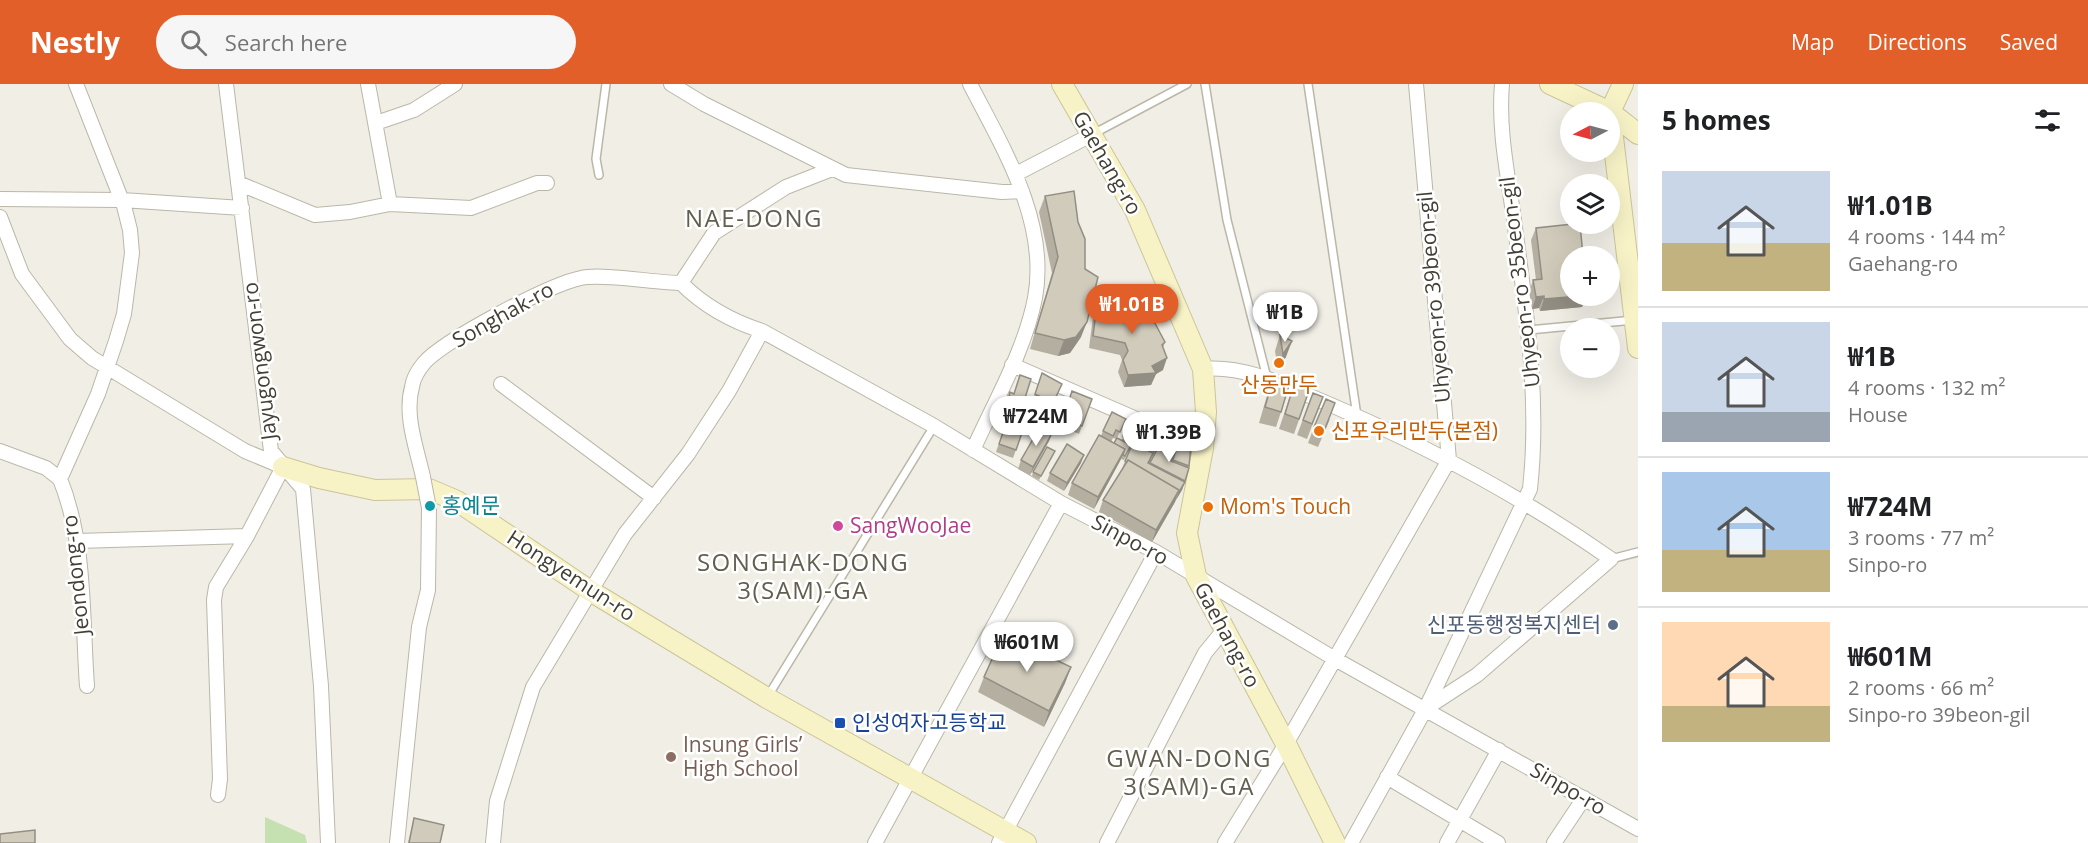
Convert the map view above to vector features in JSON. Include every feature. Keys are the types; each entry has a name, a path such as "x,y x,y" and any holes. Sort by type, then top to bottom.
{"street":[{"path":"0,451 46,468 60,479 108,367 124,314 132,253 130,230 122,200 76,84"},
{"name":"Jayugongwon-ro","path":"226,84 271,451 303,489 321,687 328,843"},
{"path":"368,84 390,204"},
{"path":"376,123 414,110 455,84"},
{"path":"671,84 704,104 832,169 873,179 1002,192 1022,191"},
{"path":"970,84 1016,174 1035,239 1038,268 1035,299 1012,365 973,450"},
{"name":"Gaehang-ro","path":"1062,84 1135,210 1203,369 1206,412 1203,448 1187,533 1196,576 1223,631 1286,744 1335,843"},
{"name":"Uhyeon-ro 39beon-gil","path":"1416,84 1449,460"},
{"name":"Uhyeon-ro 35beon-gil","path":"1351,843 1426,708 1530,489 1533,467 1534,379 1501,130 1502,84"},
{"path":"1550,84 1589,102"},
{"path":"1615,102 1623,84"},
{"path":"1620,120 1638,134"},
{"path":"1016,174 1091,135"},
{"path":"1616,162 1638,348"},
{"path":"493,843 497,801 533,687 560,638 592,592 625,534 688,454 729,391 762,331 742,325 700,302 681,283 714,233 786,187 832,169"},
{"path":"238,183 315,215 350,212 390,204 471,208 537,183 547,183"},
{"path":"0,199 122,200 242,208"},
{"name":"Hongyemun-ro","path":"0,216 22,274 70,339 108,367 244,451 283,467 319,478 375,490 429,489 457,501 592,592 767,698 911,778 1002,837 1026,843"},
{"name":"Songhak-ro","path":"397,843 419,627 428,590 429,508 411,423 409,398 412,384 425,362 441,350 540,292 583,277 681,283"},
{"name":"Sinpo-ro","path":"762,331 934,426 1061,503 1156,552 1335,659 1638,829"},
{"path":"1012,365 1203,448"},
{"path":"1203,369 1218,367 1267,378 1357,416 1449,460 1525,501 1611,559 1477,675 1426,708"},
{"path":"501,384 654,498"},
{"path":"1225,843 1286,744 1449,460"},
{"path":"218,795 220,779 214,600 216,587 248,536 283,467"},
{"name":"Jeondong-ro","path":"60,479 67,498 77,542 87,686"},
{"path":"875,843 1061,503"},
{"path":"77,542 248,536"},
{"path":"1002,837 1156,552"},
{"path":"1107,843 1205,653 1223,631"},
{"path":"1447,843 1499,750"},
{"path":"1387,777 1498,843"},
{"path":"1554,843 1584,798"}],"lane":[{"path":"599,175 596,159 606,84"},
{"path":"1091,135 1188,84"},
{"path":"1205,84 1227,220 1267,378"},
{"path":"1308,84 1357,416"},
{"path":"1529,330 1635,320"},
{"path":"767,698 934,426"},
{"path":"1611,559 1638,552"}],"green space":[{"path":"265,817 305,835 307,843 265,843"}],"building":[{"path":"1074,191 1078,222 1085,239 1085,269 1098,277 1087,322 1076,337 1064,340 1035,333 1058,257 1045,196"},
{"path":"1560,225 1560,234 1581,234 1582,246 1560,246 1560,298 1536,297 1533,280 1542,279 1536,228"},
{"path":"1104,300 1128,306 1143,301 1165,342 1162,345 1167,358 1152,366 1156,373 1128,375 1123,360 1128,351 1125,343 1093,336 1097,305"},
{"path":"1280,335 1292,341 1283,354"},
{"path":"1042,373 1062,384 1053,403 1040,400 1041,397 1035,394"},
{"path":"1020,375 1031,379 1025,398 1028,403 1022,419 1005,413 1002,421 999,420 1003,405 1008,407 1012,397 1009,396 1010,392 1014,394"},
{"path":"1274,376 1290,382 1281,412 1265,407"},
{"path":"1294,384 1309,391 1299,419 1285,414"},
{"path":"1072,391 1092,399 1082,426 1068,420 1070,415 1065,413"},
{"path":"1313,393 1323,397 1312,424 1303,420"},
{"path":"1326,399 1335,403 1324,431 1314,427"},
{"path":"1032,409 1056,411 1054,422 1030,418"},
{"path":"1112,412 1126,419 1120,432 1116,430 1113,436 1103,431"},
{"path":"1007,421 1024,427 1016,450 999,444"},
{"path":"1130,421 1140,425 1132,441 1123,436"},
{"path":"1143,423 1163,433 1154,451 1135,440"},
{"path":"1040,427 1052,433 1033,467 1021,460"},
{"path":"1099,435 1125,449 1098,497 1072,483"},
{"path":"1163,437 1177,444 1174,451 1160,444"},
{"path":"1117,438 1131,445 1125,456 1123,455 1125,449 1114,443"},
{"path":"1179,440 1191,445 1189,466 1173,460"},
{"path":"1133,443 1153,453 1148,463 1185,482 1179,492 1128,460 1125,461"},
{"path":"1067,444 1084,455 1067,483 1050,473"},
{"path":"1160,444 1175,451 1171,461 1189,468 1185,481 1150,463"},
{"path":"1047,447 1055,451 1041,476 1033,472"},
{"path":"1128,460 1179,490 1156,530 1103,500"},
{"path":"1003,635 1071,667 1049,711 984,677"},
{"path":"414,818 444,825 440,843 409,843"},
{"path":"35,830 35,843 0,843 0,834"}],"place":[{"name":"산동만두","path":"1279,363"},
{"name":"신포우리만두(본점)","path":"1319,431"},
{"name":"홍예문","path":"430,506"},
{"name":"Mom's Touch","path":"1208,507"},
{"name":"SangWooJae","path":"838,526"},
{"name":"신포동행정복지센터","path":"1613,625"},
{"name":"인성여자고등학교","path":"840,723"},
{"name":"Insung Girls’ High School","path":"671,757"}],"district":[{"name":"NAE-DONG","path":"754,219"},
{"name":"SONGHAK-DONG 3(SAM)-GA","path":"803,577"},
{"name":"GWAN-DONG 3(SAM)-GA","path":"1189,773"}]}
